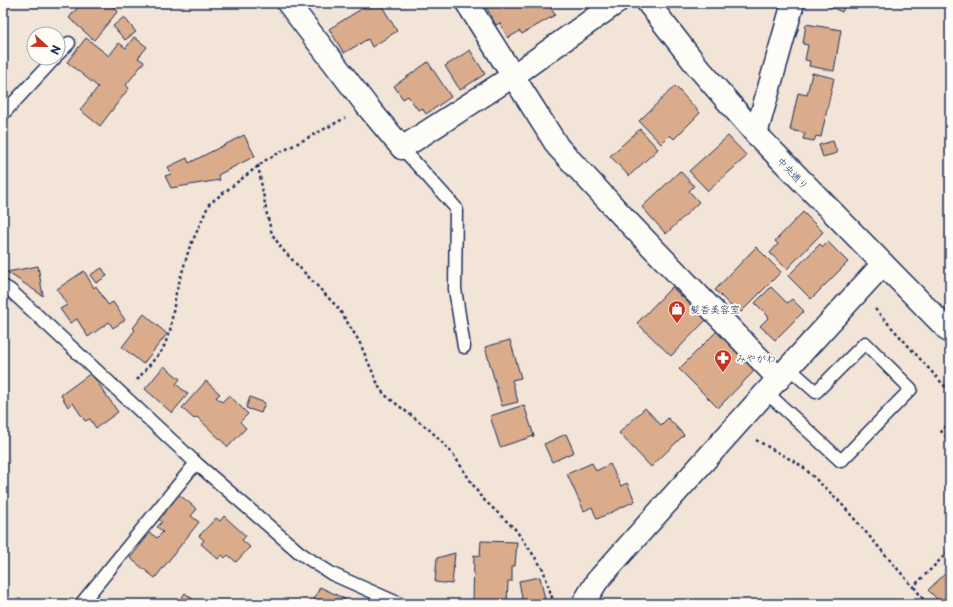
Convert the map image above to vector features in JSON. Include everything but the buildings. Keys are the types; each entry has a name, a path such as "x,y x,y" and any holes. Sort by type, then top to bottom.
{"street":[{"path":"288,3 367,106 402,148 512,76 616,3"},
{"path":"467,3 558,147 778,380"},
{"name":"中央通り","path":"648,3 697,66 756,134 950,332"},
{"path":"756,134 793,3"},
{"path":"583,604 597,581 883,264"}],"lane":[{"path":"66,46 69,43"},
{"path":"3,114 48,66"},
{"path":"402,148 456,208 455,289 464,347"},
{"path":"3,286 10,290 196,463 300,553 332,574 400,604"},
{"path":"865,343 912,389 841,460 778,380 816,392 865,343"},
{"path":"81,604 196,463"}],"path":[{"path":"124,396 163,349 170,331 176,293 189,249 209,204 266,160 367,106"},
{"path":"258,165 272,234 282,249 339,309 359,341 384,395 431,431 453,454 481,497 514,529 524,541 543,569 554,604"},
{"path":"950,422 941,430 950,440"},
{"path":"751,437 802,466 839,501 927,604"},
{"path":"913,587 950,550"}],"place":[{"name":"髪香美容室","path":"677,324"},
{"name":"みやがわ","path":"723,373"}]}
